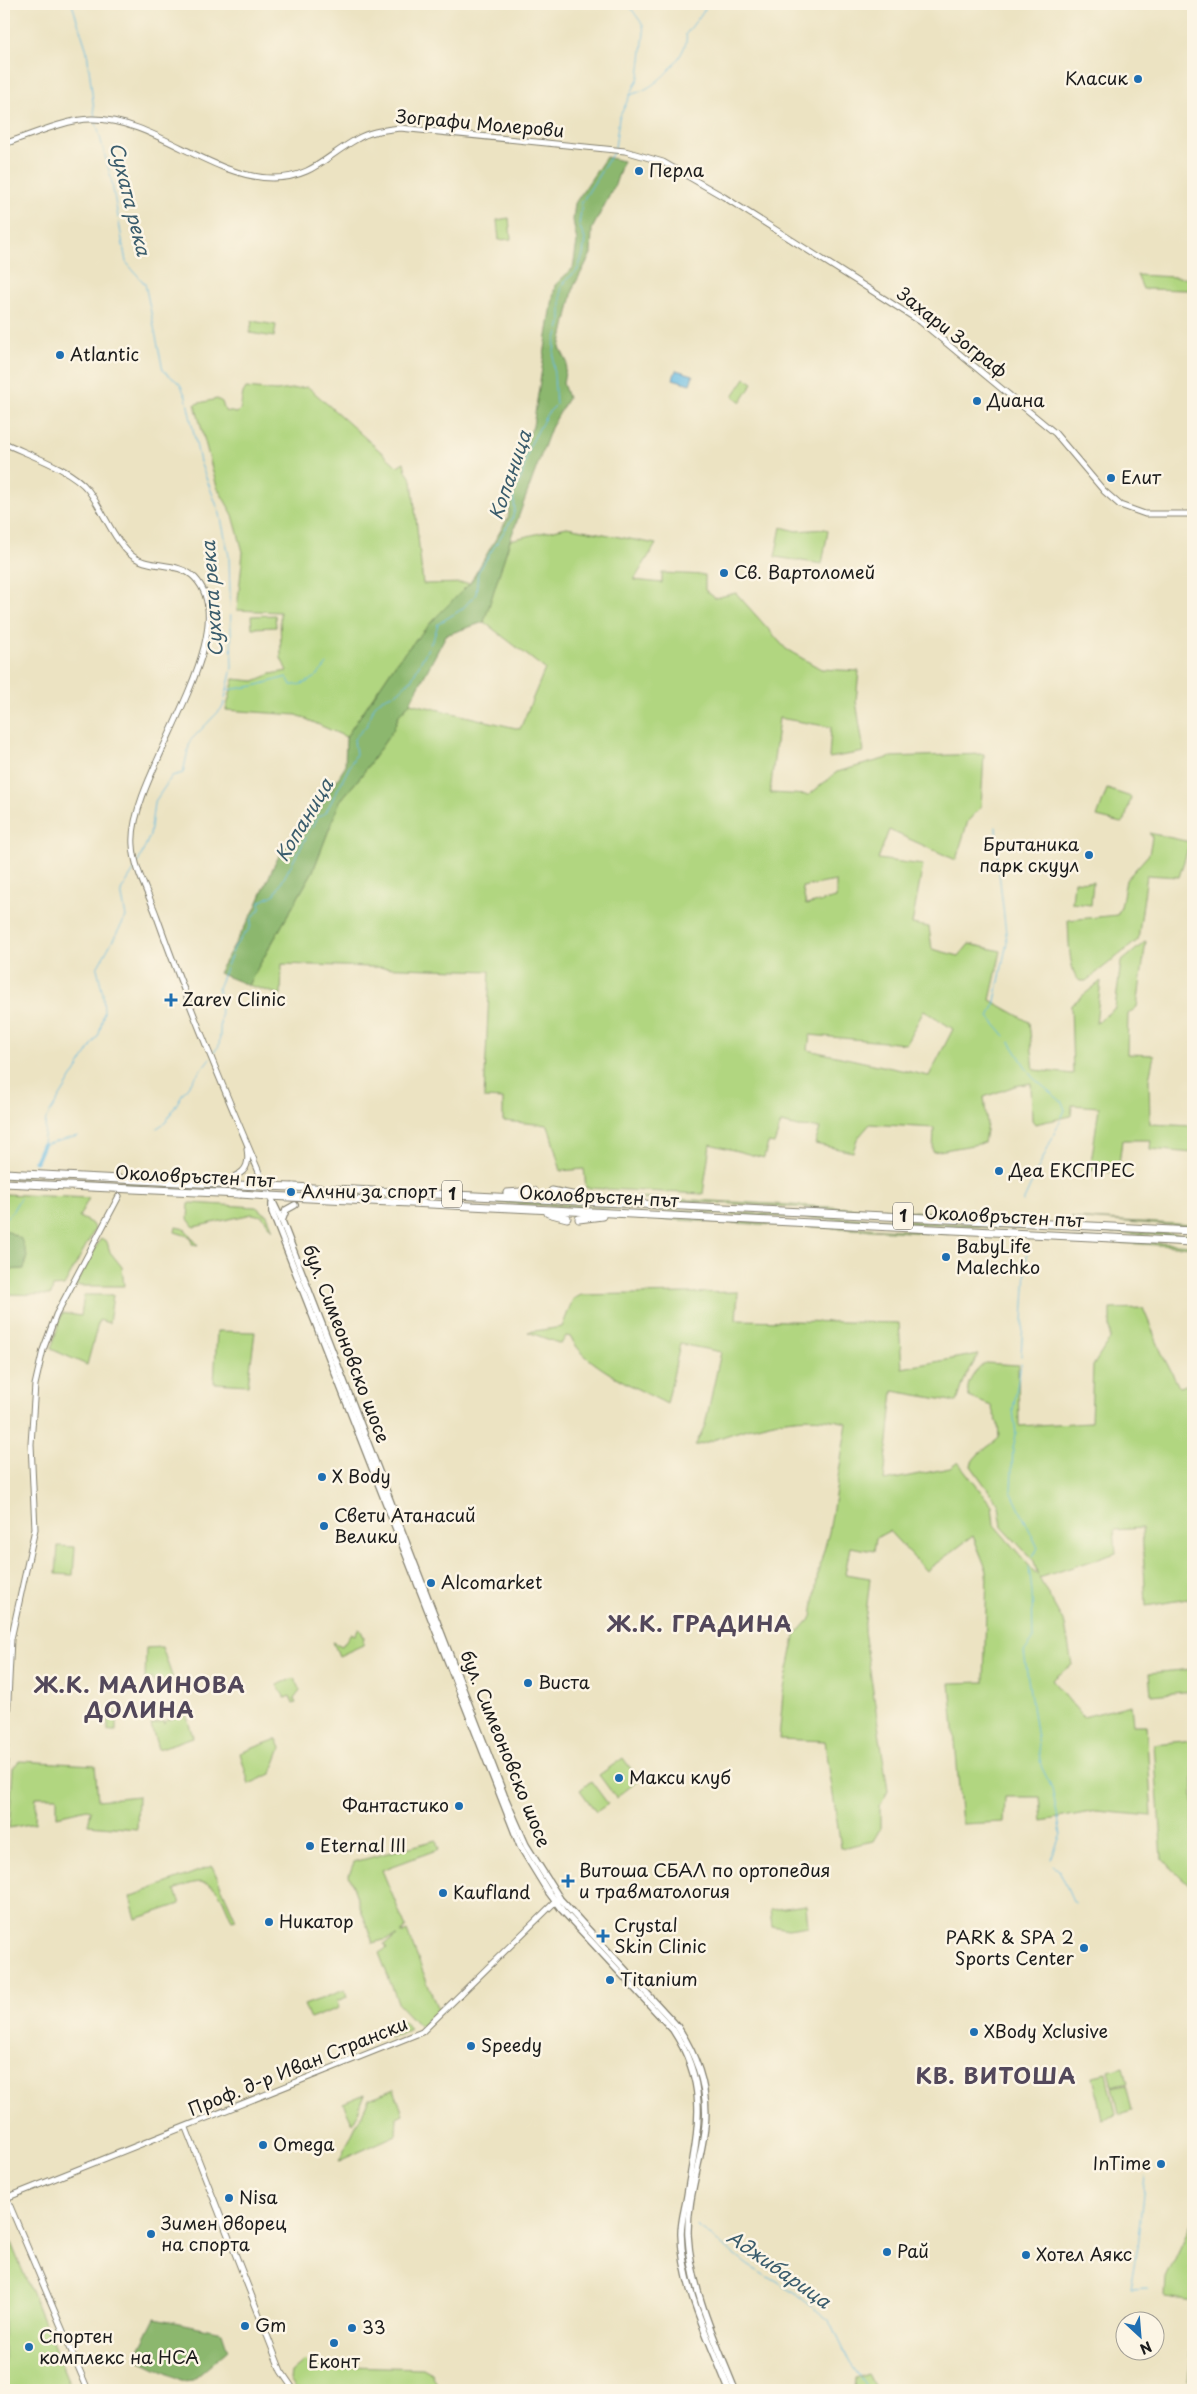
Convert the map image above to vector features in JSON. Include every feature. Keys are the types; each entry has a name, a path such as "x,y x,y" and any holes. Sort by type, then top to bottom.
{"highway":[{"name":"Околовръстен път","path":"4,1172 1193,1231"},
{"name":"Околовръстен път","path":"4,1184 240,1194 295,1201 530,1209 1193,1242"},
{"path":"482,1195 534,1190"},
{"path":"552,1191 612,1202"},
{"path":"530,1209 568,1218"},
{"path":"579,1219 624,1214"}],"main road":[{"name":"бул. Симеоновско шосе","path":"261,1177 272,1204 272,1212 285,1246 525,1856 558,1900 667,2022 683,2047 694,2074 698,2090 699,2115 681,2234 686,2268 696,2306 729,2390"},
{"path":"282,1221 286,1210 295,1201"},
{"name":"бул. Симеоновско шосе","path":"272,1204 278,1210 510,1809 526,1845 558,1900 670,2017 687,2042 700,2072 704,2089 705,2127 691,2198 688,2235 693,2271 701,2304 735,2390"}],"street":[{"name":"Зографи Молерови","path":"4,144 90,119 100,119 133,128 226,168 249,175 272,178 295,176 315,169 358,138 378,131 400,128 623,150"},
{"name":"Захари Зограф","path":"623,150 650,157 676,168 845,272 921,322 1055,433 1104,491 1120,505 1145,514 1193,514"},
{"name":"бул. Симеоновско шосе","path":"4,443 77,479 88,490 128,552 139,560 185,571 195,578 203,591 208,627 205,648 142,797 134,827 132,844 135,859 212,1059 261,1177"},
{"path":"235,1176 242,1173 248,1162 243,1134"},
{"path":"4,1780 11,1639 35,1529 31,1444 36,1385 43,1350 56,1315 119,1196"},
{"name":"Проф. д-р Иван Странски","path":"5,2195 186,2128 422,2032 558,1900"},
{"path":"186,2128 283,2375 294,2390"},
{"path":"5,2195 88,2390"}],"green space":[{"path":"606,157 623,161 615,185 592,229 591,254 574,286 560,348 567,362 563,383 568,398 551,428 510,540 484,622 446,635 410,703 399,715 393,730 361,776 340,801 313,871 248,985 218,973 255,909 275,863 305,815 324,801 345,767 346,737 398,660 436,617 470,583 508,518 515,467 533,426 555,285 573,268 577,242 573,220 575,203"},
{"path":"509,218 511,239 499,240 497,220"},
{"path":"1137,275 1193,278 1193,288 1189,290 1143,289"},
{"path":"252,321 276,325 274,337 250,333"},
{"path":"745,378 753,383 741,402 733,396"},
{"path":"308,387 397,466 404,462 406,471 412,480 423,584 470,583 436,617 398,660 346,737 297,715 226,710 234,679 254,681 271,674 287,671 281,658 280,612 237,610 243,552 233,515 217,487 195,404 217,399 222,402 225,411 237,413 240,410 243,393 246,388 276,391"},
{"path":"567,527 656,544 634,580 662,583 662,573 705,575 705,590 715,598 736,593 786,649 821,669 859,671 856,701 864,752 829,758 831,727 779,718 770,793 809,795 837,772 891,757 984,754 981,807 968,821 956,860 889,830 878,859 923,865 912,924 929,927 932,949 959,956 969,944 1001,951 990,1000 1029,1022 1034,1070 1073,1074 1071,1005 1101,981 1096,1023 1115,1008 1121,962 1146,941 1137,1007 1128,1014 1127,1054 1154,1055 1149,1079 1150,1124 1193,1126 1193,1153 1150,1149 1151,1140 1122,1140 1118,1173 1090,1170 1099,1107 1072,1105 1071,1116 1035,1124 1032,1120 1031,1083 1015,1086 984,1097 987,1124 984,1143 933,1152 934,1128 870,1124 857,1139 853,1152 815,1144 820,1128 798,1127 781,1123 774,1144 768,1143 764,1158 710,1144 703,1194 586,1188 584,1169 561,1171 548,1125 503,1121 503,1099 484,1098 490,971 282,964 281,995 248,985 313,871 340,801 361,776 393,730 399,715 410,703 520,729 545,669 484,622 510,540","holes":["836,881 836,898 806,905 802,887","924,1010 953,1029 929,1076 808,1050 810,1035 906,1044"]},
{"path":"781,527 796,531 826,529 828,531 822,564 775,557"},
{"path":"275,615 276,627 252,628 251,616"},
{"path":"1107,789 1131,797 1125,820 1121,823 1097,817"},
{"path":"1149,833 1190,842 1179,877 1147,875 1138,940 1086,981 1080,981 1076,977 1071,962 1068,920 1117,915 1121,907 1126,880 1149,854 1152,837"},
{"path":"1074,881 1093,882 1091,905 1072,903"},
{"path":"4,1178 237,1188 238,1190"},
{"path":"295,1191 1115,1231 1193,1235 1193,1237 295,1193"},
{"path":"4,1194 89,1198 79,1217 91,1223 95,1229 64,1286 53,1287 51,1295 4,1294 4,1270 23,1269 21,1239 4,1229"},
{"path":"574,1194 948,1213 926,1214 599,1197"},
{"path":"189,1204 256,1207 267,1215 273,1230 262,1216 252,1214 194,1227 188,1219"},
{"path":"657,1217 922,1231 949,1234 638,1218"},
{"path":"1071,1218 1193,1225 1193,1227"},
{"path":"176,1227 185,1229 198,1245 192,1244 191,1237 175,1232"},
{"path":"4,1229 21,1239 27,1256 24,1269 4,1270"},
{"path":"101,1238 107,1242 110,1252 122,1267 124,1286 75,1286"},
{"path":"1093,1239 1193,1245 1193,1247 1070,1240"},
{"path":"738,1292 736,1320 899,1323 902,1368 979,1354 965,1378 957,1402 893,1391 884,1481 950,1468 958,1462 992,1506 994,1525 1038,1576 1034,1561 1002,1527 999,1505 971,1466 978,1454 999,1438 998,1424 991,1406 969,1397 969,1383 974,1374 985,1363 1018,1365 1019,1426 1091,1422 1093,1366 1110,1339 1110,1309 1143,1308 1163,1356 1179,1387 1193,1383 1193,1598 1146,1606 1142,1528 1114,1530 1116,1553 1039,1578 1065,1625 1072,1665 1052,1680 1083,1717 1131,1705 1133,1725 1146,1725 1152,1816 1096,1811 1042,1821 1040,1797 1005,1797 1004,1822 962,1824 950,1683 984,1682 987,1571 973,1536 926,1571 889,1531 876,1538 874,1551 850,1547 845,1574 870,1578 864,1631 888,1791 880,1806 880,1829 873,1841 841,1848 825,1741 779,1739 783,1693 795,1636 812,1617 818,1572 829,1532 847,1423 827,1419 807,1418 788,1420 752,1428 695,1446 705,1425 721,1352 680,1344 667,1404 599,1367 577,1347 571,1337 566,1336 561,1344 528,1332 562,1327 573,1299 581,1295"},
{"path":"84,1295 113,1295 109,1323 99,1320 87,1365 51,1349 62,1313 81,1316"},
{"path":"217,1331 255,1332 248,1385 214,1383"},
{"path":"58,1546 75,1547 73,1575 56,1574"},
{"path":"358,1629 360,1629 364,1637 363,1645 339,1656 333,1642 342,1646 351,1633 355,1635"},
{"path":"162,1647 173,1679 156,1686 152,1678 145,1681 146,1648"},
{"path":"1193,1669 1193,1691 1151,1695 1149,1673"},
{"path":"294,1678 300,1691 294,1699 296,1703 293,1704 290,1696 285,1698 277,1685"},
{"path":"116,1709 116,1731 108,1731 108,1714"},
{"path":"186,1714 193,1737 158,1749 151,1725 163,1721 164,1724 165,1721"},
{"path":"277,1739 281,1748 271,1774 249,1784 240,1753"},
{"path":"1193,1740 1193,1888 1162,1859 1154,1744"},
{"name":"Макси клуб","path":"623,1758 639,1780 616,1798 599,1775"},
{"path":"19,1761 95,1765 98,1800 138,1796 137,1829 88,1825 91,1810 87,1809 57,1816 57,1797 36,1797 35,1823 9,1828 13,1768"},
{"path":"591,1781 608,1804 596,1812 580,1790"},
{"path":"436,1840 439,1849 382,1870 406,1928 401,1934 407,1931 438,2010 420,2027 399,2005 379,1953 387,1948 384,1944 398,1936 373,1943 349,1875 354,1862"},
{"path":"212,1866 236,1920 232,1921 223,1900 213,1886 198,1882 175,1890 180,1904 136,1919 130,1897"},
{"path":"806,1905 808,1926 788,1929 772,1926 770,1910"},
{"path":"345,1990 347,1997 337,2001 339,2008 310,2019 304,2005"},
{"path":"404,2021 410,2029 397,2036 396,2034 389,2037 390,2028"},
{"path":"1123,2067 1127,2082 1113,2086 1109,2071"},
{"path":"1107,2073 1116,2115 1102,2119 1093,2076"},
{"path":"1126,2084 1132,2110 1119,2114 1113,2087"},
{"path":"394,2089 403,2114 397,2117 396,2135 339,2161 369,2099"},
{"path":"365,2094 353,2124 343,2103"},
{"path":"1193,2220 1193,2301 1165,2297 1166,2278"},
{"name":"Спортен комплекс на НСА","path":"4,2226 72,2390 4,2390"},
{"path":"155,2318 222,2332 228,2350 193,2380 183,2381 137,2359 136,2356"},
{"path":"1193,2338 1193,2381 1188,2381"},
{"path":"305,2361 309,2365 423,2368 432,2373 437,2384 433,2390 298,2390 290,2380 291,2373"},
{"path":"868,2374 878,2390 855,2390 856,2378"}],"water":[{"path":"676,370 693,375 690,384 673,379"}],"waterway":[{"name":"Сухата река","path":"72,4 87,51 95,118"},
{"path":"615,148 619,118 639,77 644,33 643,25 628,4"},
{"path":"630,95 649,87 668,71 684,48 686,34 709,4"},
{"name":"Сухата река","path":"96,122 111,178 126,262 145,284 163,370 180,384 186,397 200,462 220,514 229,556 232,668 223,707 190,741 183,773 172,776 154,803 150,835 138,863"},
{"name":"Копаница","path":"212,1054 219,1046 221,1001 218,988 235,946 250,928 252,918 260,909 260,902 275,894 317,818 326,812 356,754 354,739 367,725 375,705 382,699 397,693 411,680 434,637 438,624 462,609 476,594 478,572 512,519 515,509 513,495 522,475 529,447 547,414 556,405 553,361 555,342 561,323 561,288 567,279 577,271 583,255 585,239 579,225 582,202 614,151"},
{"path":"227,690 254,686 287,677 291,685 302,684 316,676 327,664"},
{"path":"996,827 998,864 1007,942 994,1006 989,1017 1005,1036"},
{"name":"Сухата река","path":"78,1136 43,1145 46,1119 99,1034 104,1012 103,994 97,968 126,917 121,891 136,867"},
{"path":"1010,1042 1032,1077 1062,1102 1065,1110 1023,1202"},
{"name":"Копаница","path":"157,1128 166,1122 183,1093 210,1058"},
{"name":"Сухата река","path":"36,1161 43,1145"},
{"name":"Сухата река","path":"4,1219 12,1212 20,1198"},
{"path":"1021,1356 1027,1253"},
{"path":"1021,1364 1013,1410 1016,1434 1013,1449 1011,1491 1038,1548 1031,1559"},
{"path":"1029,1567 1032,1592 1033,1640 1024,1652 1041,1766 1052,1788 1061,1834 1051,1859"},
{"path":"1053,1866 1059,1870 1074,1903"},
{"path":"1145,2176 1137,2248 1130,2289 1148,2288"},
{"name":"Аджибарица","path":"697,2226 749,2266 796,2294 830,2321 850,2363 869,2390"}],"place":[{"name":"Класик","path":"1138,79"},
{"name":"Перла","path":"639,171"},
{"name":"Atlantic","path":"60,355"},
{"name":"Диана","path":"977,401"},
{"name":"Елит","path":"1111,478"},
{"name":"Св. Вартоломей","path":"724,573"},
{"name":"Британика парк скуул","path":"1089,855"},
{"name":"Zarev Clinic","path":"171,1000"},
{"name":"Деа ЕКСПРЕС","path":"999,1171"},
{"name":"Алчни за спорт","path":"291,1192"},
{"name":"BabyLife Malechko","path":"946,1257"},
{"name":"X Body","path":"322,1477"},
{"name":"Свети Атанасий Велики","path":"324,1526"},
{"name":"Alcomarket","path":"431,1583"},
{"name":"Виста","path":"528,1683"},
{"name":"Макси клуб","path":"619,1778"},
{"name":"Фантастико","path":"459,1806"},
{"name":"Eternal III","path":"310,1846"},
{"name":"Витоша СБАЛ по ортопедия и травматология","path":"568,1881"},
{"name":"Kaufland","path":"443,1893"},
{"name":"Никатор","path":"269,1922"},
{"name":"Crystal Skin Clinic","path":"603,1936"},
{"name":"PARK & SPA 2 Sports Center","path":"1084,1948"},
{"name":"Titanium","path":"610,1980"},
{"name":"XBody Xclusive","path":"974,2032"},
{"name":"Speedy","path":"471,2046"},
{"name":"Omega","path":"263,2145"},
{"name":"InTime","path":"1161,2164"},
{"name":"Nisa","path":"229,2198"},
{"name":"Зимен дворец на спорта","path":"151,2234"},
{"name":"Рай","path":"887,2252"},
{"name":"Хотел Аякс","path":"1026,2255"},
{"name":"Gm","path":"245,2326"},
{"name":"33","path":"352,2328"},
{"name":"Еконт","path":"334,2343"},
{"name":"Спортен комплекс на НСА","path":"29,2347"}],"district":[{"name":"Ж.К. ГРАДИНА","path":"700,1624"},
{"name":"Ж.К. МАЛИНОВА ДОЛИНА","path":"140,1698"},
{"name":"КВ. ВИТОША","path":"996,2076"}]}
